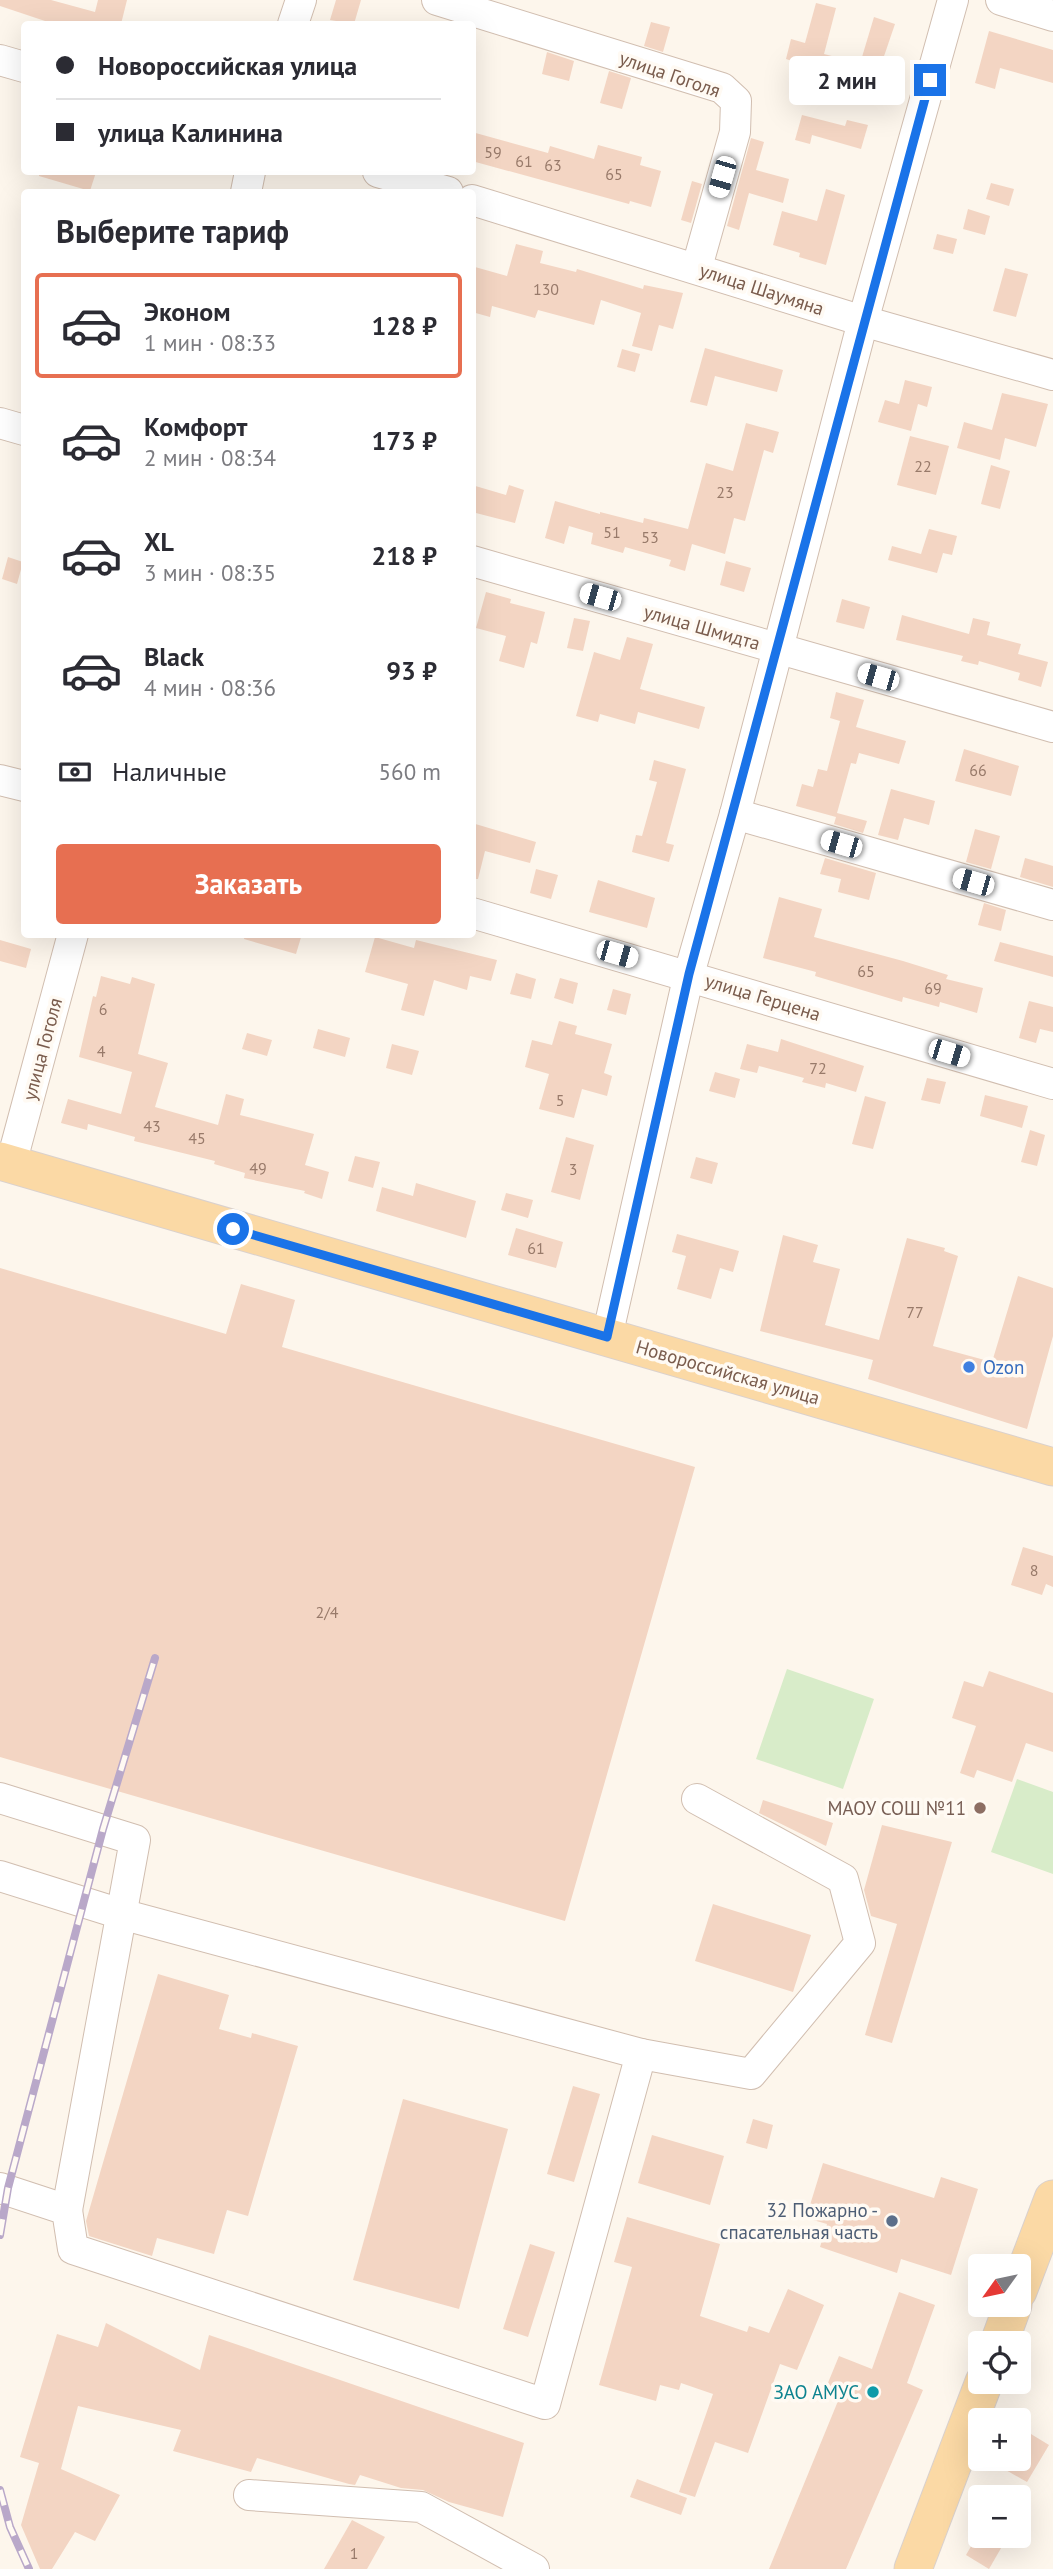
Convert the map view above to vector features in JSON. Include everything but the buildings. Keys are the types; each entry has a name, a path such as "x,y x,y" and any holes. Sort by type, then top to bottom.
{"main road":[{"name":"Новороссийская улица","path":"6,1163 1053,1467"},
{"path":"1031,2257 1053,2199"},
{"path":"913,2569 979,2394"}],"street":[{"path":"294,21 301,0"},
{"name":"улица Гоголя","path":"438,0 722,88 736,102 735,132 697,267"},
{"path":"607,1337 689,974 735,814 863,321 953,0"},
{"path":"1001,0 1053,16"},
{"path":"0,60 21,66"},
{"path":"388,175 438,189"},
{"name":"улица Шаумяна","path":"476,201 697,267 863,321 1053,375"},
{"path":"0,423 21,429"},
{"name":"улица Шмидта","path":"476,562 1053,727"},
{"path":"0,780 21,785"},
{"path":"735,814 1053,905"},
{"name":"улица Герцена","path":"476,914 689,974 1053,1084"},
{"name":"улица Гоголя","path":"6,1163 72,938"},
{"path":"0,1798 135,1840 67,2210 73,2249 545,2404 641,2054"},
{"path":"0,1876 121,1914 641,2054 751,2074 860,1943 843,1879 697,1799"},
{"path":"0,2188 67,2210"},
{"path":"249,2495 421,2507 534,2569"}],"green space":[{"path":"787,1669 874,1699 843,1789 756,1759"},
{"path":"1017,1779 1053,1792 1053,1874 991,1852"}],"railway":[{"path":"0,2235 8,2188 103,1829 155,1658"},
{"path":"0,2490 10,2527 29,2569"}],"place":[{"name":"Ozon","path":"969,1367"},
{"name":"МАОУ СОШ №11","path":"980,1808"},
{"name":"32 Пожарно - спасательная часть","path":"892,2221"},
{"name":"ЗАО АМУС","path":"873,2392"}],"route":[{"path":"233,1229 607,1337 689,974 735,814 863,321 930,80"}]}
